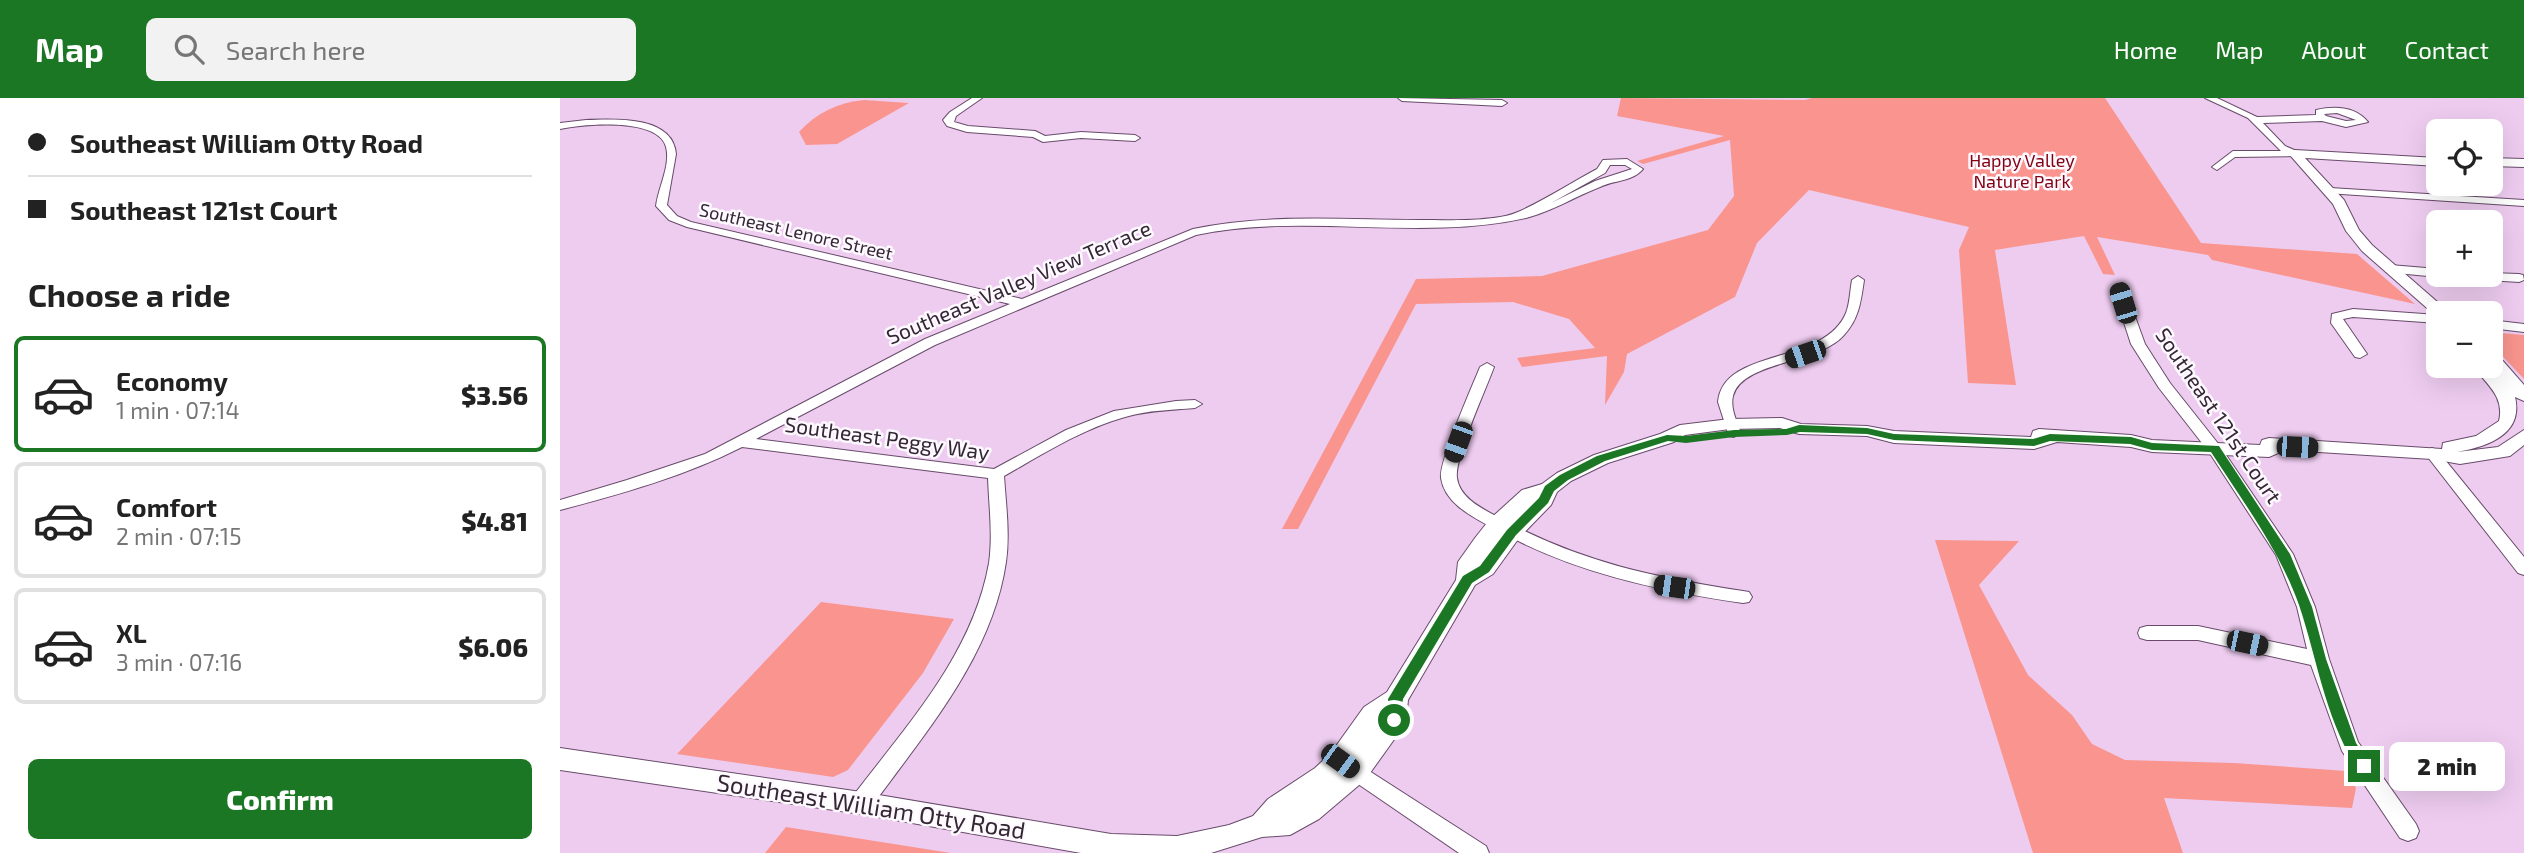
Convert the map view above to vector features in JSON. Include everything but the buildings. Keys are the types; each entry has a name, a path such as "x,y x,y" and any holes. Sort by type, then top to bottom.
{"street":[{"path":"978,98 953,114 948,120 950,124 1035,134 1043,139 1081,135 1135,138"},
{"path":"1402,98 1502,103"},
{"path":"2209,98 2257,120 2282,148 2295,154 2330,191 2359,239 2428,301"},
{"path":"2257,120 2322,118"},
{"name":"Southeast Lenore Street","path":"561,125 584,121 622,122 651,129 665,136 671,149 661,206 673,218 687,224 1022,303"},
{"path":"2217,167 2234,154 2295,154 2426,161"},
{"name":"Southeast Valley View Terrace","path":"560,505 660,476 742,442 882,365 1169,241 1206,229 1259,223 1463,223 1522,214 1548,208 1600,182 1633,174 1638,169 1635,164 1627,162 1607,162 1601,171 1522,214"},
{"path":"2503,162 2524,163"},
{"path":"2330,191 2524,203"},
{"path":"2390,269 2426,271"},
{"path":"2503,277 2519,278"},
{"path":"1732,429 1725,395 1733,379 1753,368 1805,354 1837,335 1849,324 1855,312 1858,280"},
{"name":"Southeast 121st Court","path":"2119,289 2138,344 2165,385 2211,444 2284,554 2306,607 2319,659 2349,745 2408,831"},
{"path":"2360,354 2337,323 2337,317 2353,313 2426,318"},
{"path":"2503,326 2524,328"},
{"path":"1487,367 1449,468 1448,479 1456,496 1504,528 1580,564 1651,584 1743,597"},
{"path":"2503,372 2524,396"},
{"name":"Southeast William Otty Road","path":"2432,453 2443,447 2486,440 2507,424 2510,412 2508,400 2491,378"},
{"path":"996,474 1094,423 1147,409 1195,404"},
{"name":"Southeast William Otty Road","path":"560,759 861,803 1111,845 1149,849 1200,844 1262,825 1290,823 1310,811 1394,720 1395,699 1468,580 1485,569 1504,528 1544,500 1549,489 1564,477 1601,459 1667,438 1686,439 1732,429 1787,432 1799,429 1867,431 1894,437 2034,443 2050,438 2131,441 2152,446 2211,444 2269,451 2279,446 2432,453 2460,458 2503,452 2524,436"},
{"name":"Southeast Peggy Way","path":"742,442 996,474 998,562 991,595 981,623 949,682 861,803"},
{"path":"2432,453 2524,569"},
{"path":"2147,633 2198,633 2319,659"},
{"path":"1348,767 1478,853"}],"green space":[{"name":"Happy Valley Nature Park","path":"1621,98 2105,98 2201,243 2357,254 2415,304 2212,260 2208,255 2097,237 2115,275 2103,274 2084,236 1995,250 2016,385 1968,383 1959,250 1969,227 1809,190 1757,243 1735,297 1627,354 1624,372 1605,405 1607,356 1522,367 1517,358 1595,348 1569,319 1513,302 1416,304 1298,529 1282,529 1416,279 1542,276 1708,230 1734,196 1730,140 1643,164 1637,161 1724,136 1617,116"},
{"path":"864,100 909,103 837,144 806,145 799,132 813,119 837,106"},
{"path":"2503,333 2524,335 2524,379 2503,357"},
{"path":"1935,540 2019,541 1979,585 2028,675 2072,715 2092,744 2125,760 2234,763 2346,771 2356,788 2352,808 2164,798 2183,853 2033,853"},
{"path":"821,602 954,619 923,673 848,770 833,777 677,754"},
{"path":"786,827 951,853 765,853"}],"route":[{"path":"1394,720 1395,699 1468,580 1485,569 1512,533 1544,500 1549,489 1564,477 1601,459 1667,438 1686,439 1799,429 1867,431 1894,437 2034,443 2050,438 2131,441 2152,446 2215,449 2284,554 2306,607 2319,659 2349,745 2364,766"}]}
